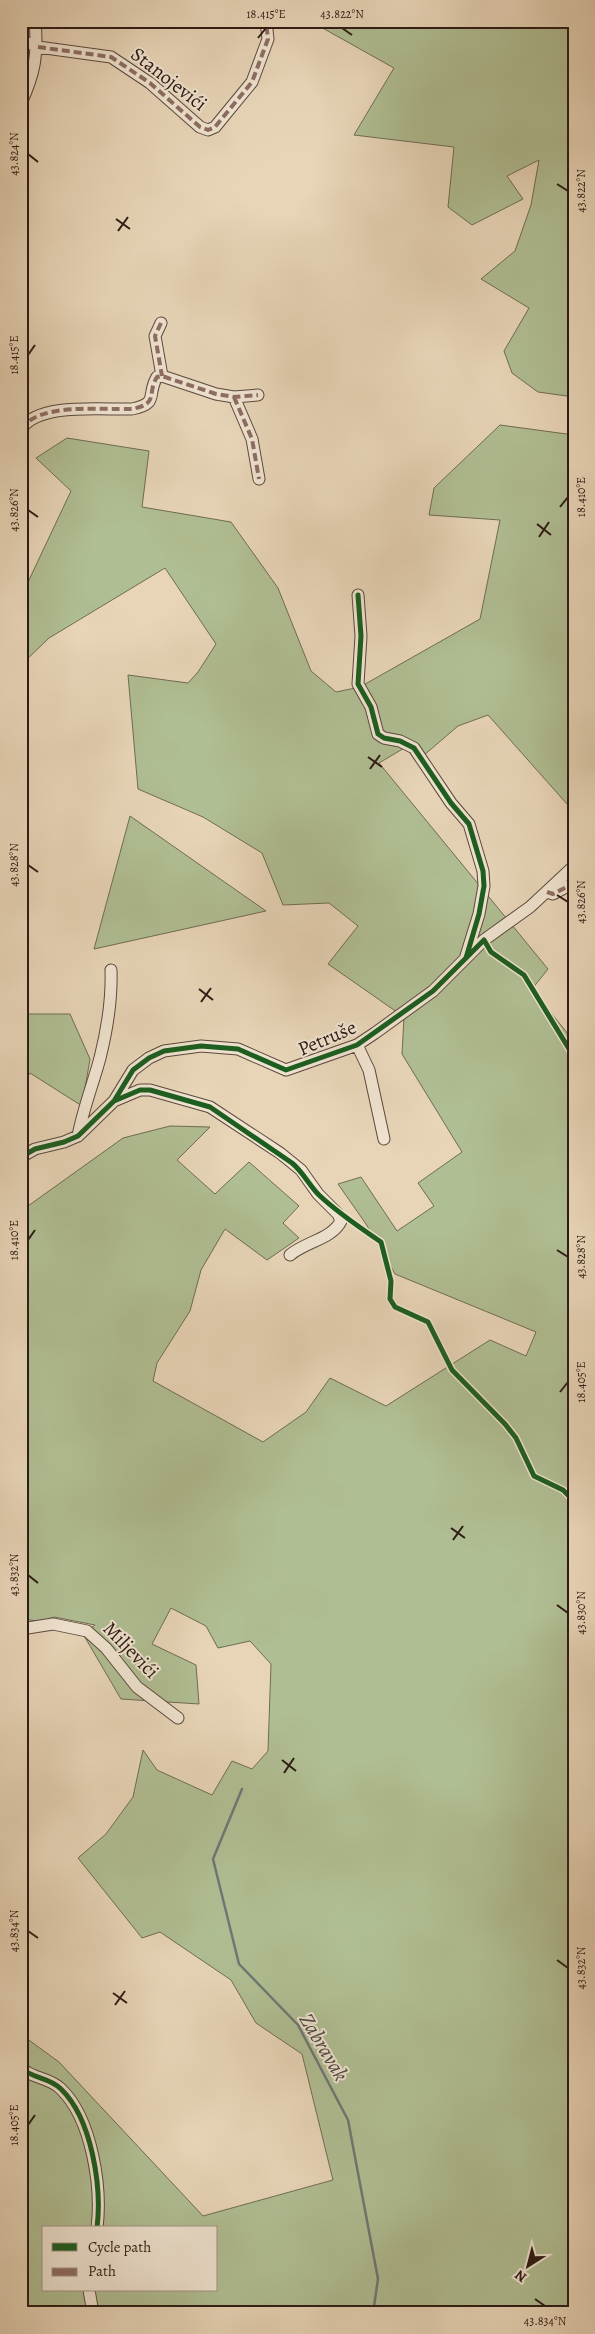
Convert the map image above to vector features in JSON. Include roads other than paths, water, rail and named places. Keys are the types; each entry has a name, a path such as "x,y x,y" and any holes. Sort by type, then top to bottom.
{"street":[{"path":"21,103 30,84 38,47 35,21"},
{"name":"Stanojevići","path":"38,47 111,57 150,83 200,127 208,130 215,127 252,82 268,38 266,21"},
{"path":"21,40 38,47"},
{"path":"162,323 155,336 162,376"},
{"path":"21,429 31,419 48,412 132,409 145,406 152,397 157,377 162,376 216,394 234,397 258,394"},
{"path":"234,397 252,439 259,466 259,478"},
{"path":"358,595 361,636 358,684 371,707 378,734 384,738 414,748 472,831 483,871 484,886 466,958"},
{"name":"Petruše","path":"21,1157 35,1149 64,1142 78,1136 114,1101 133,1070 149,1058 164,1051 202,1046 238,1049 286,1070 357,1045 433,991 484,940 547,892 574,866"},
{"path":"547,892 553,894 574,883"},
{"path":"78,1136 85,1102 103,1044 112,990 111,970"},
{"path":"357,1045 369,1070 384,1139"},
{"name":"Petruše","path":"114,1101 140,1090 150,1090 210,1107 280,1153 301,1170 318,1194 338,1214 341,1221 332,1232 300,1246 290,1255"},
{"name":"Miljevići","path":"21,1630 53,1624 87,1631 106,1648 137,1687 178,1718"},
{"path":"21,2068 32,2076 52,2081 63,2090 73,2106 91,2148 99,2195 97,2226"},
{"path":"89,2292 93,2313"}],"waterway":[{"name":"Zabravak","path":"242,1789 213,1859 239,1964 298,2025 348,2120 378,2279 373,2313"}]}
